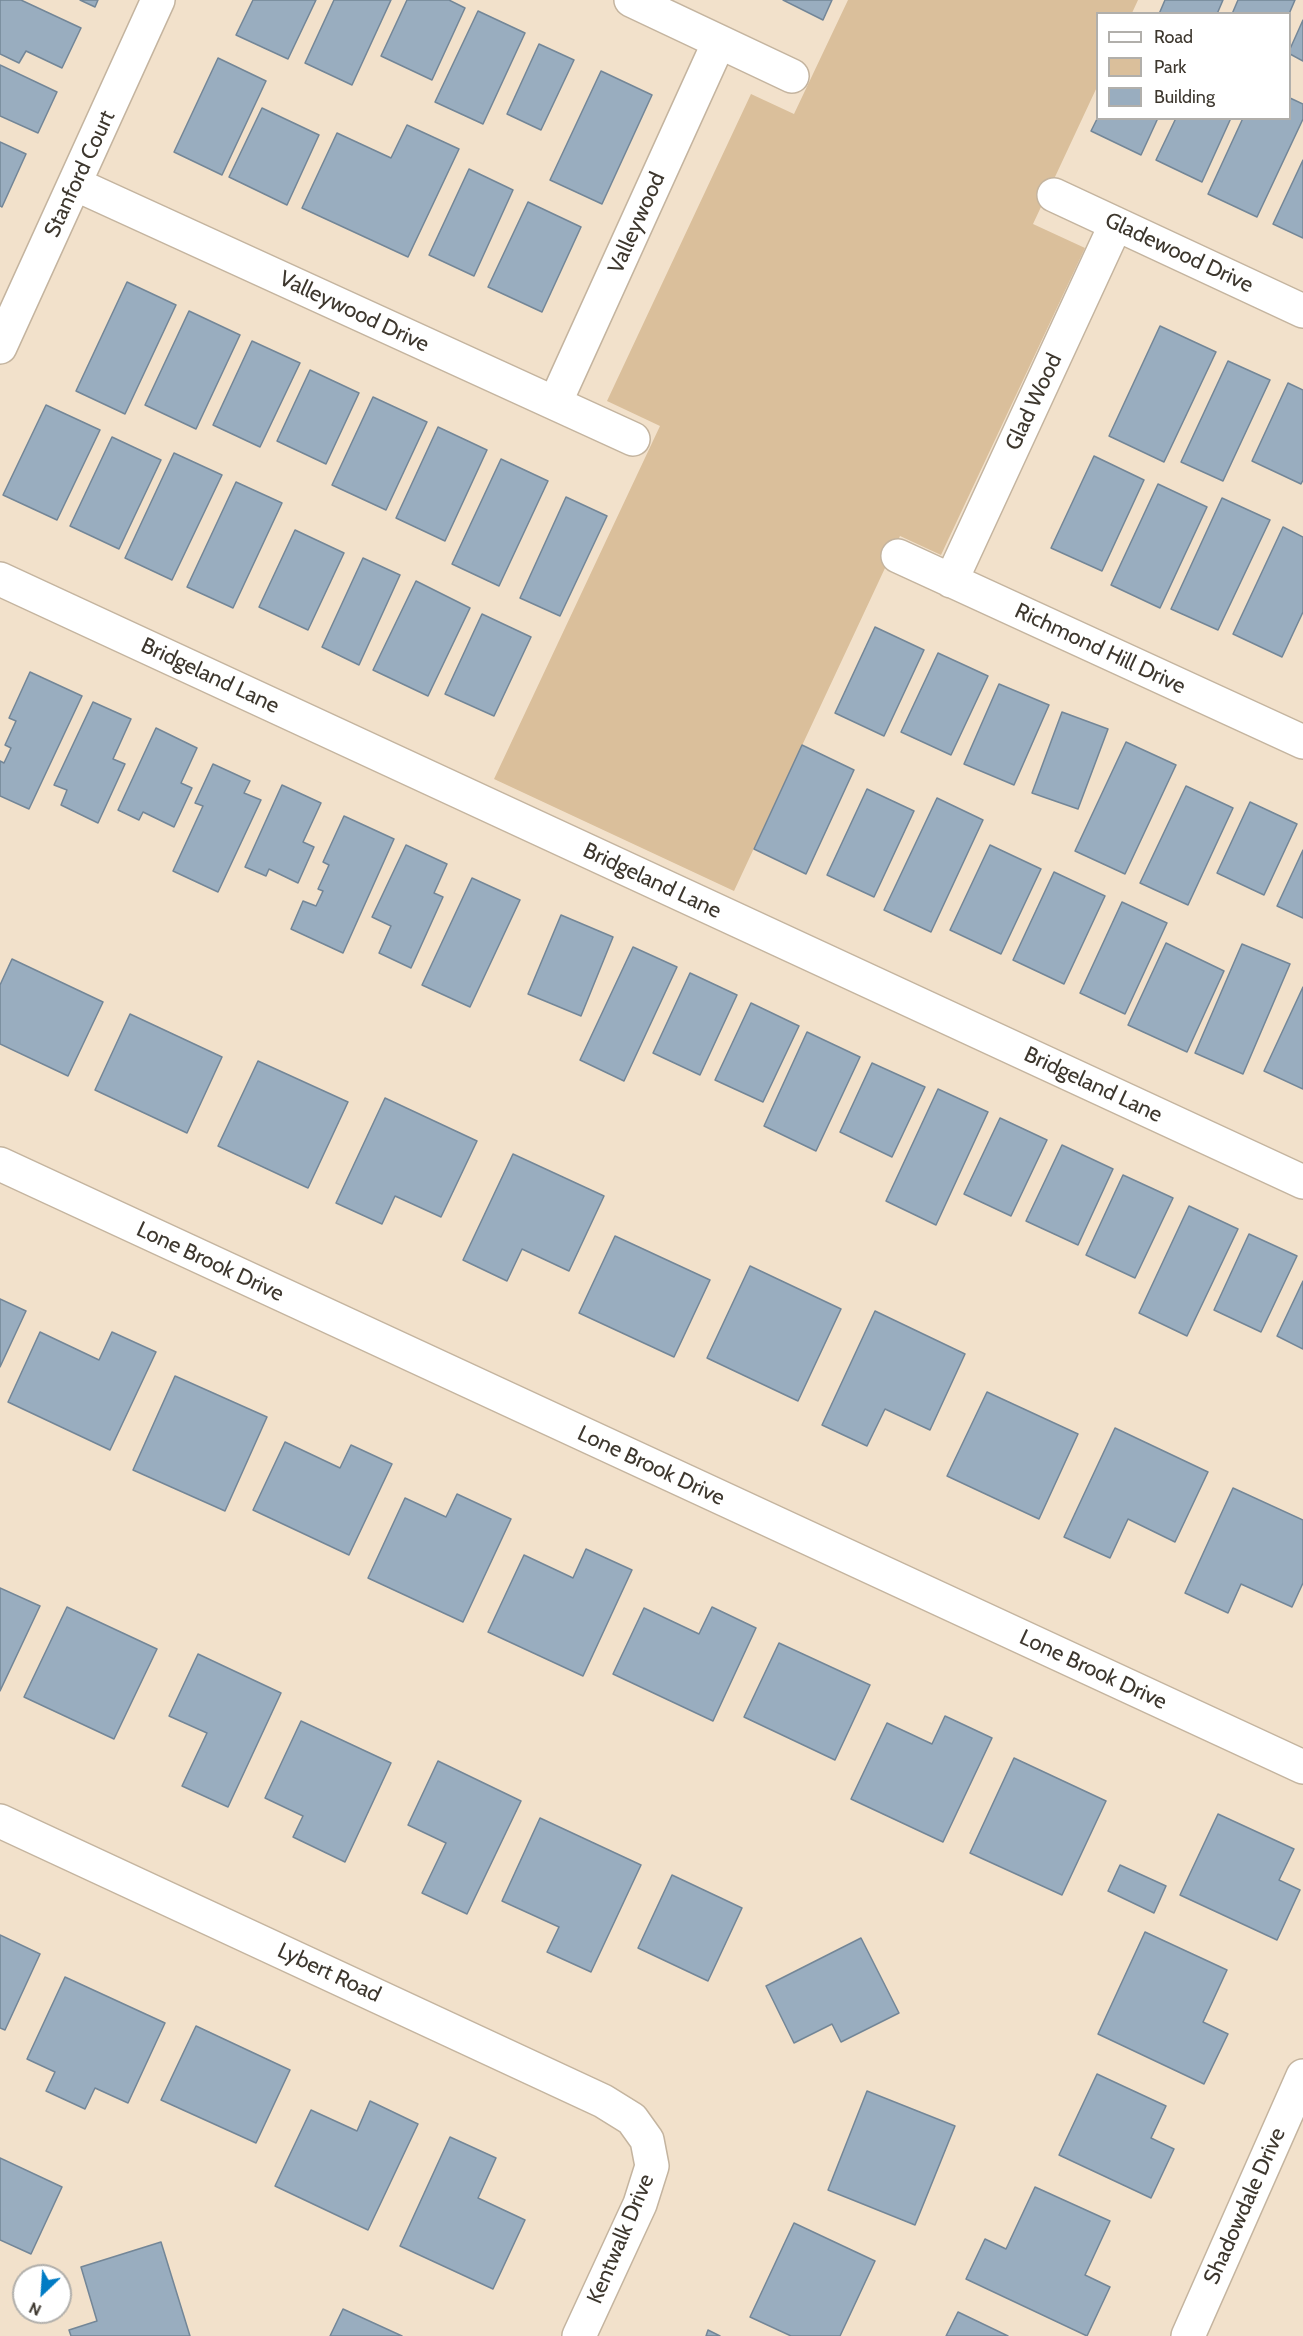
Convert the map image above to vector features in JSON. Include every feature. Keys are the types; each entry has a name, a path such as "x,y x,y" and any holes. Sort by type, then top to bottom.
{"street":[{"name":"Stanford Court","path":"0,347 158,0"},
{"path":"631,0 792,76"},
{"name":"Valleywood","path":"555,403 719,42"},
{"name":"Valleywood Drive","path":"75,184 633,439"},
{"name":"Gladewood Drive","path":"1054,195 1303,311"},
{"name":"Glad Wood","path":"951,581 1116,224"},
{"name":"Richmond Hill Drive","path":"897,556 1303,742"},
{"name":"Bridgeland Lane","path":"0,579 1303,1182"},
{"name":"Lone Brook Drive","path":"0,1164 1303,1767"},
{"name":"Lybert Road","path":"0,1821 603,2101 632,2118 647,2140"},
{"name":"Shadowdale Drive","path":"1188,2336 1303,2076"},
{"name":"Kentwalk Drive","path":"579,2336 640,2204 652,2166 647,2140"}],"green space":[{"path":"848,0 1138,0 1132,12 1096,12 1096,89 1033,224 1085,248 941,555 900,536 734,891 494,779 660,426 607,401 751,94 794,114"}],"building":[{"path":"0,0 21,0 81,28 62,68 26,51 19,63 0,54"},
{"path":"80,0 98,0 95,7"},
{"path":"253,0 316,0 288,59 236,35"},
{"path":"334,0 391,0 352,85 305,63"},
{"path":"407,0 449,0 465,8 432,80 381,56"},
{"path":"783,0 832,0 823,20"},
{"path":"1165,0 1223,0 1218,12 1160,12"},
{"path":"1238,0 1295,0 1290,12 1233,12"},
{"path":"478,11 525,33 483,124 435,102"},
{"path":"1303,20 1303,61 1291,55 1291,47"},
{"path":"539,44 574,60 541,130 507,114"},
{"path":"218,58 266,81 222,175 174,152"},
{"path":"0,65 57,92 38,133 0,116"},
{"path":"601,71 652,95 602,204 550,180"},
{"path":"1291,98 1303,104 1303,119 1257,217 1208,194 1242,120 1291,120"},
{"path":"262,108 319,135 287,205 229,177"},
{"path":"1096,120 1157,120 1141,155 1091,131"},
{"path":"1175,120 1230,120 1202,182 1156,160"},
{"path":"407,125 459,149 408,257 302,208 337,133 391,158"},
{"path":"0,142 26,154 2,207 0,206"},
{"path":"1303,160 1303,238 1273,224"},
{"path":"469,169 513,190 474,276 429,255"},
{"path":"528,202 581,227 542,312 488,287"},
{"path":"127,282 176,305 125,414 76,391"},
{"path":"189,311 240,335 196,429 145,405"},
{"path":"1160,326 1216,352 1164,462 1109,436"},
{"path":"252,341 300,363 260,447 213,425"},
{"path":"1228,361 1270,380 1223,481 1181,462"},
{"path":"310,370 359,393 326,464 277,441"},
{"path":"1288,383 1303,390 1303,480 1301,484 1252,461"},
{"path":"373,397 427,422 386,510 332,485"},
{"path":"46,405 100,430 57,520 3,495"},
{"path":"438,427 487,450 445,541 396,518"},
{"path":"112,437 161,460 119,549 70,526"},
{"path":"174,453 222,475 172,580 125,558"},
{"path":"1094,456 1144,480 1102,571 1051,548"},
{"path":"501,459 548,481 499,586 452,564"},
{"path":"236,482 282,503 233,608 187,587"},
{"path":"1158,484 1207,507 1160,608 1111,585"},
{"path":"566,497 607,516 560,616 520,598"},
{"path":"1222,498 1270,520 1218,630 1171,609"},
{"path":"1283,527 1303,537 1303,612 1282,657 1233,634"},
{"path":"295,530 344,553 308,630 259,607"},
{"path":"363,558 400,575 359,665 322,647"},
{"path":"416,581 470,608 428,696 373,670"},
{"path":"482,614 531,637 494,716 445,694"},
{"path":"875,627 924,650 884,736 835,713"},
{"path":"938,653 988,676 951,755 901,732"},
{"path":"30,672 82,696 29,809 0,796 0,761 4,763 11,748 5,745 16,721 9,718"},
{"path":"999,684 1049,705 1014,785 964,764"},
{"path":"93,702 131,719 113,759 125,764 98,823 61,805 67,790 54,785"},
{"path":"1062,712 1108,729 1078,809 1032,793"},
{"path":"156,728 197,748 181,783 192,788 174,827 143,812 139,820 118,810"},
{"path":"1126,742 1176,765 1125,874 1075,851"},
{"path":"802,745 854,770 806,874 754,849"},
{"path":"213,764 250,781 244,793 261,800 218,892 173,871 203,806 195,803"},
{"path":"282,785 321,803 303,842 314,847 298,883 269,869 266,876 245,867"},
{"path":"1186,786 1233,808 1188,905 1140,883"},
{"path":"867,789 914,811 874,897 827,875"},
{"path":"937,798 983,820 931,932 884,910"},
{"path":"1250,802 1297,824 1264,895 1217,873"},
{"path":"344,816 394,839 343,953 291,929 303,901 316,906 323,891 318,889 329,865 323,862"},
{"path":"406,845 447,864 434,893 443,897 411,968 379,953 391,926 372,917"},
{"path":"990,845 1041,869 1001,954 950,930"},
{"path":"1303,850 1303,918 1277,906"},
{"path":"1054,872 1105,896 1064,984 1013,960"},
{"path":"472,878 520,900 470,1007 422,985"},
{"path":"1122,902 1167,923 1125,1014 1080,993"},
{"path":"561,915 613,937 581,1016 528,994"},
{"path":"1166,943 1224,971 1187,1052 1128,1025"},
{"path":"1242,944 1290,964 1243,1074 1195,1053"},
{"path":"633,947 677,967 624,1081 580,1060"},
{"path":"12,959 103,1002 68,1076 0,1044 0,985"},
{"path":"690,973 737,995 700,1075 653,1053"},
{"path":"1303,987 1303,1089 1264,1071"},
{"path":"751,1003 799,1026 763,1102 715,1080"},
{"path":"130,1014 222,1057 187,1133 95,1090"},
{"path":"807,1032 860,1057 816,1151 764,1126"},
{"path":"258,1061 348,1102 308,1188 218,1146"},
{"path":"872,1063 925,1087 892,1157 840,1132"},
{"path":"938,1089 988,1112 936,1225 886,1201"},
{"path":"385,1098 477,1141 441,1217 395,1196 382,1224 336,1203"},
{"path":"1000,1118 1047,1140 1011,1216 964,1194"},
{"path":"1062,1145 1113,1169 1078,1245 1026,1221"},
{"path":"513,1154 604,1196 569,1271 522,1249 507,1281 463,1260"},
{"path":"1123,1175 1173,1198 1135,1278 1086,1255"},
{"path":"1189,1206 1238,1229 1187,1336 1139,1313"},
{"path":"1249,1234 1297,1256 1261,1332 1214,1310"},
{"path":"615,1236 710,1280 674,1357 579,1313"},
{"path":"750,1266 841,1309 798,1401 707,1358"},
{"path":"1303,1281 1303,1349 1277,1336"},
{"path":"0,1299 26,1311 0,1367"},
{"path":"875,1311 965,1354 930,1430 885,1409 867,1446 822,1425"},
{"path":"40,1332 99,1360 112,1332 156,1352 110,1450 8,1402"},
{"path":"175,1376 267,1417 225,1511 133,1470"},
{"path":"987,1392 1078,1434 1039,1519 947,1476"},
{"path":"1115,1428 1208,1472 1175,1542 1128,1519 1110,1558 1064,1537"},
{"path":"285,1442 340,1468 351,1445 392,1464 349,1555 253,1510"},
{"path":"1233,1488 1303,1520 1303,1583 1292,1607 1241,1584 1228,1613 1185,1593"},
{"path":"457,1494 511,1519 463,1622 368,1578 405,1498 446,1517"},
{"path":"586,1549 632,1570 583,1676 488,1632 524,1555 573,1578"},
{"path":"0,1588 40,1606 0,1691"},
{"path":"67,1607 157,1649 114,1739 24,1697"},
{"path":"712,1607 756,1628 713,1721 613,1674 644,1608 699,1634"},
{"path":"779,1643 870,1685 835,1760 744,1717"},
{"path":"198,1654 281,1693 228,1807 182,1786 207,1733 169,1716"},
{"path":"945,1716 992,1738 943,1842 851,1799 887,1723 932,1744"},
{"path":"301,1721 391,1763 345,1862 293,1837 303,1816 265,1798"},
{"path":"1014,1758 1106,1801 1062,1895 970,1853"},
{"path":"438,1761 521,1801 467,1914 422,1893 446,1843 408,1825"},
{"path":"1218,1814 1294,1849 1279,1880 1300,1890 1277,1940 1180,1895"},
{"path":"540,1818 641,1865 591,1972 547,1952 559,1927 502,1901"},
{"path":"1120,1865 1166,1886 1154,1913 1108,1891"},
{"path":"672,1875 742,1908 708,1981 638,1948"},
{"path":"1145,1932 1227,1970 1203,2022 1228,2034 1204,2084 1098,2034"},
{"path":"0,1935 40,1954 5,2030 0,2028"},
{"path":"861,1938 899,2013 841,2042 832,2024 794,2043 766,1986"},
{"path":"65,1977 165,2023 128,2103 95,2088 85,2109 46,2091 55,2072 27,2059"},
{"path":"196,2026 290,2070 256,2143 161,2100"},
{"path":"1097,2074 1166,2106 1151,2138 1174,2149 1151,2198 1059,2155"},
{"path":"867,2091 955,2126 915,2225 828,2190"},
{"path":"370,2101 418,2124 368,2230 275,2186 311,2110 357,2131"},
{"path":"450,2137 496,2158 478,2198 525,2220 493,2289 400,2246"},
{"path":"0,2158 62,2187 31,2254 0,2240"},
{"path":"1035,2187 1110,2221 1085,2275 1110,2287 1087,2336 966,2279 985,2239 1006,2249"},
{"path":"794,2223 875,2261 840,2336 791,2336 750,2317"},
{"path":"161,2242 190,2336 71,2336 69,2330 97,2321 81,2267"},
{"path":"343,2309 402,2336 330,2336"},
{"path":"958,2312 1008,2336 946,2336"},
{"path":"708,2330 720,2336 706,2336"}]}
